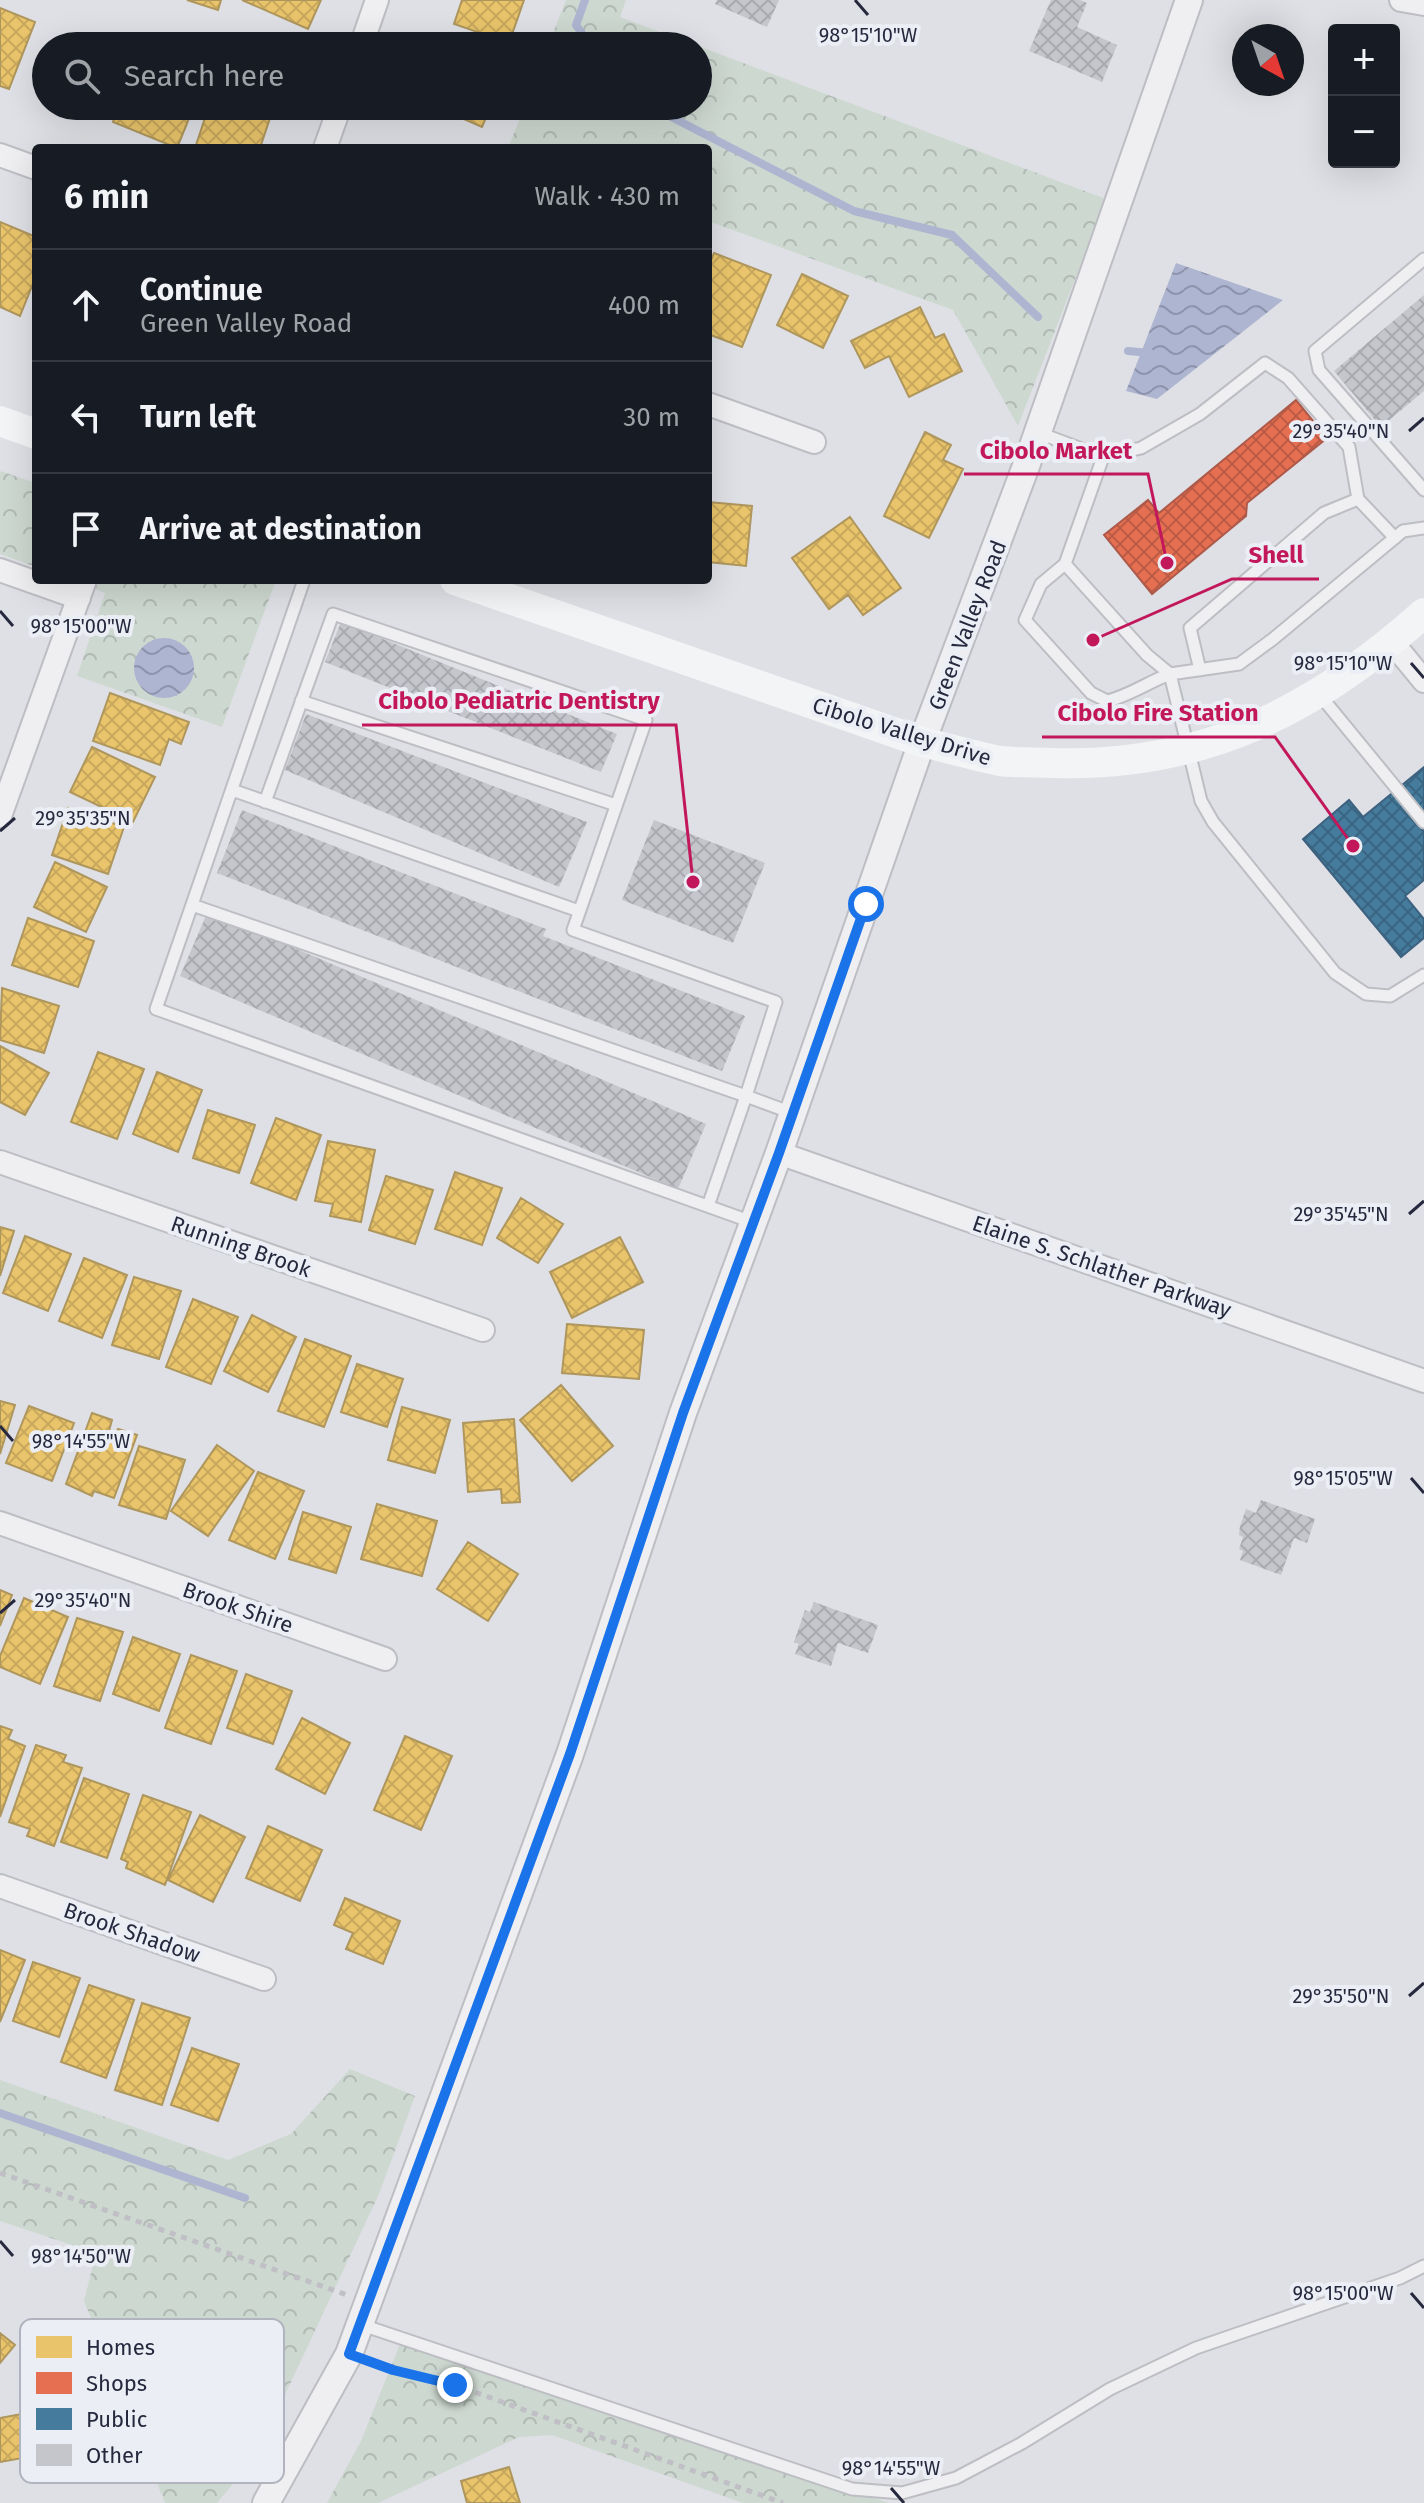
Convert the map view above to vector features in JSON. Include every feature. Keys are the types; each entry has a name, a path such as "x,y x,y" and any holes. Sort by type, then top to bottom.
{"main road":[{"path":"0,421 32,433"},
{"name":"Cibolo Valley Drive","path":"467,584 922,742 1001,761 1090,764 1153,758 1189,749 1266,721 1319,694 1392,642 1424,613"}],"street":[{"path":"366,32 377,0"},
{"name":"Green Valley Road","path":"284,2471 349,2354 570,1754 683,1413 779,1153 922,742 1038,432 1189,0"},
{"path":"1401,0 1424,4"},
{"path":"326,144 335,120"},
{"path":"0,155 32,167"},
{"path":"712,405 814,442"},
{"path":"0,570 32,577"},
{"path":"0,816 82,589 60,584"},
{"path":"1392,642 1424,681"},
{"name":"Elaine S. Schlather Parkway","path":"779,1153 1424,1381"},
{"name":"Running Brook","path":"0,1162 483,1330"},
{"name":"Brook Shire","path":"0,1523 385,1659"},
{"name":"Brook Shadow","path":"0,1886 264,1979"},
{"name":"Green Valley Road","path":"266,2503 277,2483"}],"lane":[{"path":"1424,259 1315,351 1319,370 1420,476 1424,490"},
{"path":"1038,432 1103,457 1141,448 1200,414 1265,363 1288,378 1349,447 1358,499 1395,538"},
{"path":"1103,457 1065,564 1041,584 1025,620 1091,693 1107,701 1124,697 1144,684 1170,674 1239,664 1403,531 1424,528"},
{"path":"1200,670 1190,628 1324,513 1358,499"},
{"path":"1065,564 1147,655 1170,674 1201,801 1213,822 1335,973 1366,994 1390,996 1424,975"},
{"path":"303,584 156,1009 754,1222"},
{"path":"265,802 333,614 646,720 573,930 776,1002 708,1206"},
{"path":"1319,694 1424,822"},
{"path":"301,701 616,805"},
{"path":"232,790 579,911"},
{"path":"192,905 793,1113"},
{"path":"363,2313 852,2489 902,2493 956,2478 1022,2443 1110,2389 1196,2348 1400,2278 1424,2266"}],"path":[{"path":"0,2173 363,2313"},
{"path":"349,2354 393,2370 455,2385 783,2503"}],"green space":[{"path":"566,0 626,0 620,17 660,32 553,32"},
{"path":"712,51 1106,199 1018,426 953,310 712,222 712,144 510,144 519,120 712,120"},
{"path":"0,471 32,482 32,566 0,554"},
{"path":"82,584 275,584 222,727 77,676 105,593"},
{"path":"350,2069 415,2096 379,2194 284,2397 284,2319 91,2319 84,2301 96,2253 0,2221 0,2080 228,2160 291,2134"},
{"path":"402,2339 889,2503 743,2503 552,2435 519,2437 378,2503 327,2503 361,2441"},
{"path":"157,2483 233,2483 217,2503 165,2503"}],"water":[{"path":"1176,263 1283,300 1157,399 1126,391"},
{"path":"164,638 175,640 185,647 192,657 192,679 185,689 175,696 164,698 153,696 143,689 136,679 134,668 136,657 143,647 153,640"}],"building: Homes":[{"path":"187,0 221,0 218,10"},
{"path":"242,0 321,0 308,29"},
{"path":"462,0 524,0 513,32 477,32 454,24"},
{"path":"0,8 35,22 9,89 0,86"},
{"path":"188,120 179,144 167,144 113,122"},
{"path":"204,120 269,120 261,144 196,144"},
{"path":"466,120 485,120 482,127"},
{"path":"0,222 32,235 32,286 20,316 0,307"},
{"path":"714,253 771,275 742,347 712,336"},
{"path":"802,274 848,296 823,348 777,325"},
{"path":"920,307 935,338 944,334 962,371 909,397 889,356 865,368 851,341"},
{"path":"925,432 951,445 943,460 963,469 929,538 884,516"},
{"path":"712,502 752,506 746,566 712,562"},
{"path":"850,517 901,588 863,615 848,595 829,609 792,558"},
{"path":"110,693 189,722 181,744 169,739 160,765 93,741"},
{"path":"92,747 155,777 133,822 70,792"},
{"path":"68,808 124,827 108,874 52,855"},
{"path":"55,862 107,887 86,932 34,907"},
{"path":"28,918 94,941 78,987 12,965"},
{"path":"2,988 59,1006 44,1053 0,1040"},
{"path":"0,1046 49,1073 25,1115 0,1102"},
{"path":"98,1052 144,1069 117,1139 71,1122"},
{"path":"157,1072 202,1090 178,1152 133,1134"},
{"path":"208,1110 255,1125 239,1173 193,1158"},
{"path":"276,1118 321,1135 296,1200 251,1183"},
{"path":"328,1141 375,1150 361,1222 330,1216 333,1204 315,1201"},
{"path":"455,1172 502,1188 482,1245 435,1229"},
{"path":"386,1176 433,1190 415,1244 369,1230"},
{"path":"521,1198 563,1224 538,1263 497,1238"},
{"path":"0,1227 14,1231 0,1276"},
{"path":"25,1236 71,1254 48,1311 3,1293"},
{"path":"620,1237 643,1282 572,1318 550,1272"},
{"path":"84,1258 127,1275 102,1338 59,1321"},
{"path":"134,1277 181,1291 159,1359 112,1345"},
{"path":"193,1299 238,1317 211,1384 166,1367"},
{"path":"252,1315 296,1337 268,1392 224,1371"},
{"path":"567,1324 644,1330 639,1379 562,1373"},
{"path":"305,1339 351,1356 324,1427 278,1411"},
{"path":"357,1364 403,1379 387,1427 341,1412"},
{"path":"561,1385 613,1446 572,1481 520,1420"},
{"path":"0,1401 15,1405 0,1454"},
{"path":"29,1406 74,1423 52,1481 6,1463"},
{"path":"402,1407 450,1420 435,1473 388,1460"},
{"path":"92,1413 112,1420 109,1431 116,1433 118,1429 137,1435 114,1498 94,1491 92,1496 66,1484"},
{"path":"514,1419 520,1502 502,1503 501,1489 468,1492 463,1423"},
{"path":"217,1445 254,1471 208,1536 171,1511"},
{"path":"139,1446 185,1460 166,1519 119,1505"},
{"path":"258,1472 304,1491 275,1559 229,1540"},
{"path":"377,1504 437,1521 422,1576 361,1559"},
{"path":"303,1512 351,1527 336,1573 289,1559"},
{"path":"468,1542 518,1574 488,1621 437,1589"},
{"path":"0,1590 12,1595 0,1626"},
{"path":"24,1598 68,1617 40,1684 0,1667 0,1656"},
{"path":"77,1618 123,1632 100,1701 54,1686"},
{"path":"133,1637 180,1654 159,1711 113,1694"},
{"path":"191,1655 237,1671 211,1744 165,1728"},
{"path":"246,1674 292,1691 273,1744 227,1728"},
{"path":"302,1718 350,1743 325,1794 276,1769"},
{"path":"0,1726 12,1730 8,1739 25,1746 0,1817"},
{"path":"405,1736 452,1756 421,1830 374,1810"},
{"path":"36,1745 66,1755 63,1762 82,1768 54,1846 27,1836 30,1829 9,1822"},
{"path":"84,1778 129,1794 107,1858 61,1842"},
{"path":"143,1795 191,1812 165,1885 126,1868 128,1862 121,1859"},
{"path":"200,1815 245,1837 213,1902 168,1880"},
{"path":"268,1826 322,1850 300,1901 246,1878"},
{"path":"345,1898 400,1921 383,1964 346,1949 353,1933 334,1925"},
{"path":"0,1950 25,1960 0,2022"},
{"path":"33,1962 80,1978 59,2037 13,2021"},
{"path":"89,1985 134,2000 106,2078 61,2062"},
{"path":"142,2003 190,2018 162,2105 115,2090"},
{"path":"192,2048 239,2064 218,2121 171,2105"},
{"path":"0,2333 15,2345 0,2363"},
{"path":"20,2414 20,2458 0,2462 0,2418"},
{"path":"509,2467 520,2503 467,2503 461,2481"}],"building: Shops":[{"path":"1296,400 1327,438 1247,503 1246,516 1152,594 1104,535 1148,500 1159,513"}],"building: Public":[{"path":"1424,767 1424,880 1405,896 1424,919 1424,938 1401,957 1303,839 1349,800 1363,817"}],"building: Other":[{"path":"717,0 779,0 767,27 715,4"},
{"path":"1051,0 1080,0 1087,3 1077,27 1117,45 1102,82 1029,51"},
{"path":"1424,295 1424,391 1381,427 1334,371"},
{"path":"341,622 617,734 601,772 325,662"},
{"path":"306,714 587,822 559,887 285,770"},
{"path":"242,810 546,929 543,936 745,1016 722,1071 217,873"},
{"path":"654,820 765,863 733,943 622,900"},
{"path":"208,911 706,1124 678,1189 180,976"},
{"path":"1261,1500 1315,1519 1307,1543 1294,1538 1281,1575 1240,1560 1243,1551 1239,1549 1243,1537 1239,1535 1240,1526 1246,1509 1256,1513"},
{"path":"814,1602 878,1625 868,1653 838,1643 831,1666 795,1654 799,1644 794,1642 805,1610 810,1612"}],"waterway":[{"path":"581,32 576,25 585,0"},
{"path":"677,120 854,211 952,235 1038,317"},
{"path":"1128,351 1150,353"},
{"path":"0,2113 245,2198"}],"place":[{"name":"Cibolo Market","path":"1167,563"},
{"name":"Shell","path":"1093,640"},
{"name":"Cibolo Fire Station","path":"1353,846"},
{"name":"Cibolo Pediatric Dentistry","path":"693,882"}],"route":[{"path":"455,2385 393,2370 349,2354 570,1754 683,1413 866,904"}]}
